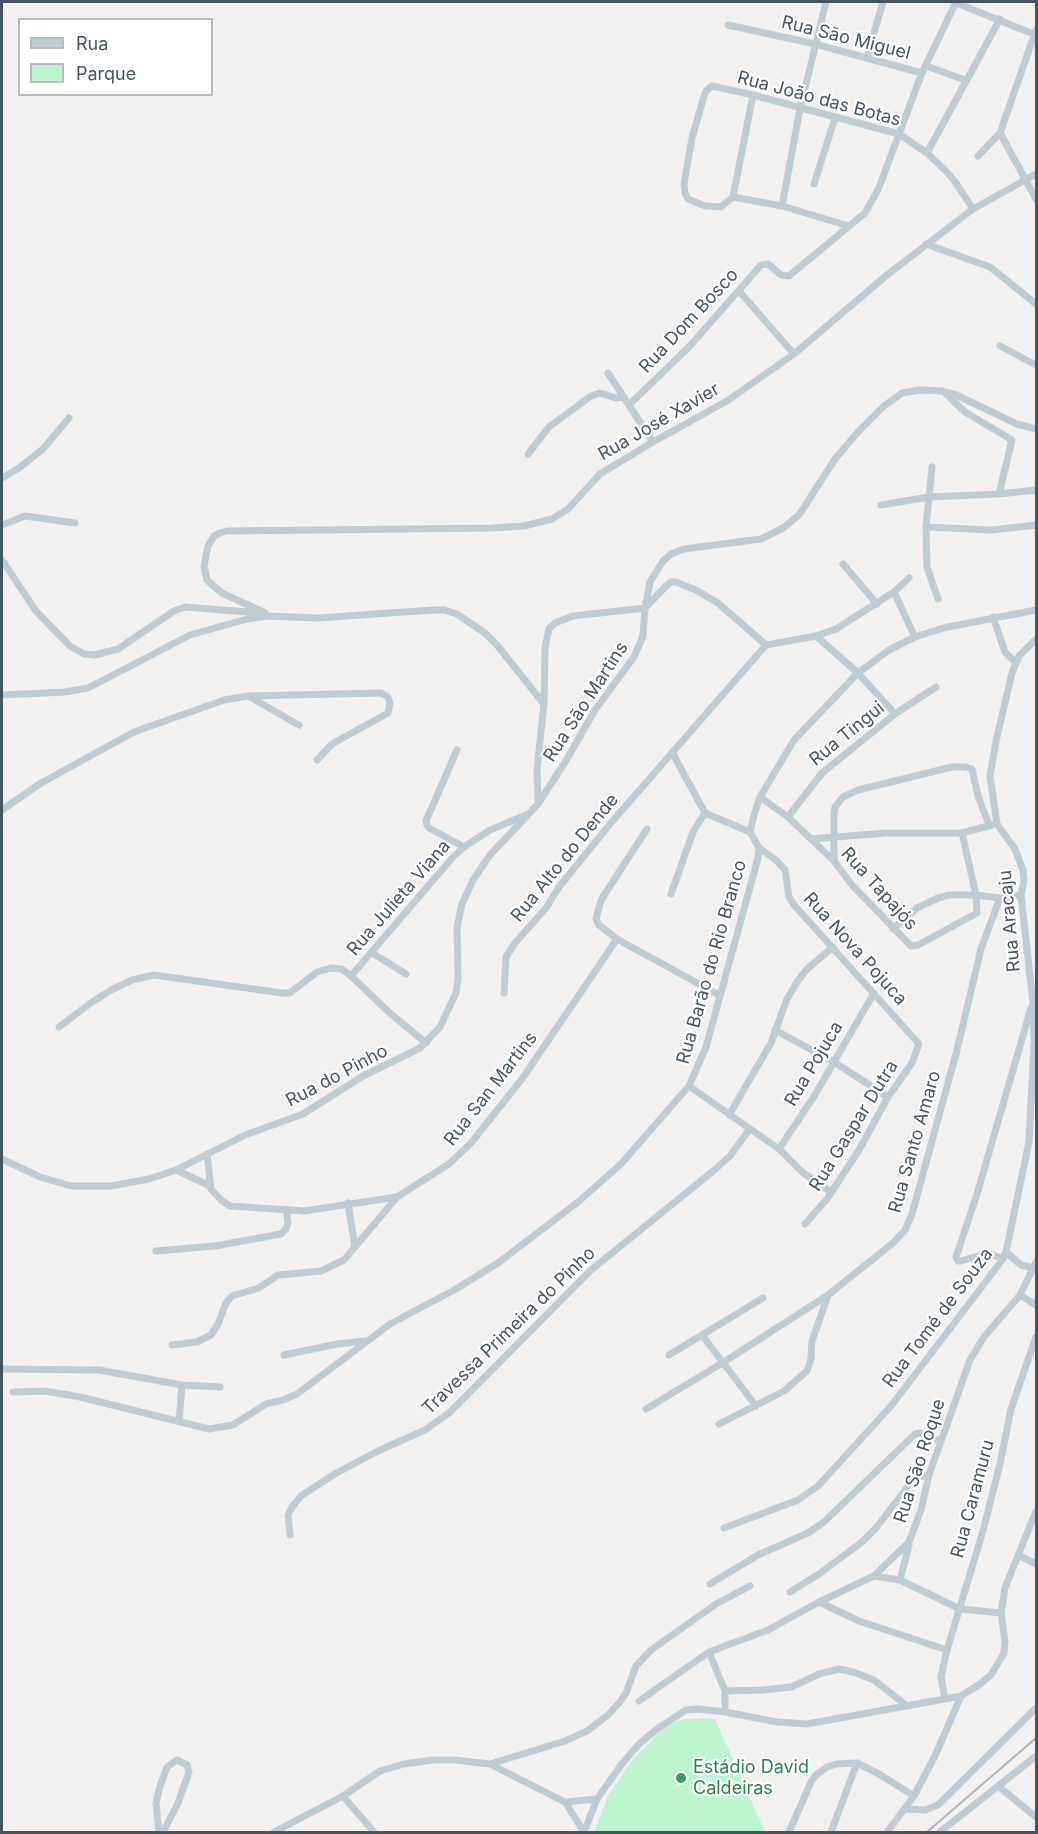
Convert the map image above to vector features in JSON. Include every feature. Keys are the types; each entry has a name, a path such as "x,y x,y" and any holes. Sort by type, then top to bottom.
{"street":[{"path":"782,206 800,109 826,2"},
{"path":"867,57 883,2"},
{"path":"753,95 736,197 782,206 849,226 862,218 878,190 922,73 955,2 1036,33 1000,133 978,156"},
{"path":"927,153 1000,18"},
{"name":"Rua São Miguel","path":"728,25 815,44 922,73"},
{"name":"Rua São Miguel","path":"926,66 965,80"},
{"name":"Rua João das Botas","path":"736,197 721,207 705,206 688,199 685,193 684,184 692,138 704,96 709,88 717,86 899,134 927,153 956,183 973,209"},
{"path":"814,184 835,118"},
{"path":"1000,133 1036,199"},
{"name":"Rua José Xavier","path":"265,613 217,591 207,580 204,566 208,546 214,536 227,531 492,528 538,524 552,519 567,509 600,474 728,401 794,354 926,244 973,209 1036,174"},
{"name":"Rua Dom Bosco","path":"629,405 689,347 761,265 765,263 781,274 789,276 849,226"},
{"path":"926,244 990,267 1036,304"},
{"path":"739,291 794,354"},
{"path":"1000,346 1036,365"},
{"path":"608,373 653,442"},
{"name":"Rua São Martins","path":"538,804 564,765 595,710 634,657 643,636 650,582 663,561 671,554 684,549 761,539 783,528 805,507 835,459 884,406 910,390 943,391"},
{"path":"943,391 1017,424 1036,429"},
{"path":"943,391 964,412 1012,440 999,494"},
{"path":"528,454 549,427 591,396 600,393 616,398 624,397"},
{"path":"2,478 43,449 69,418"},
{"path":"932,467 926,527 927,567 938,599"},
{"path":"881,505 930,497 1036,490"},
{"path":"2,525 25,516 75,523"},
{"path":"926,527 986,530 1036,525"},
{"path":"2,560 36,611 70,646 84,654 95,655 118,649 174,611 184,607 265,613 274,616"},
{"path":"843,564 877,604"},
{"path":"544,704 545,647 549,629 555,623 573,616 645,608 671,582 705,594 726,608 766,645 816,636 844,625 894,592 909,578"},
{"path":"894,592 915,637"},
{"name":"Rua São Martins","path":"274,616 318,618 444,610 457,614 485,633 544,704 537,769 538,804"},
{"path":"672,752 705,813 750,832 760,797 794,740 858,673 889,650 915,637 943,628 1036,610"},
{"path":"2,695 43,694 88,688 200,631 255,617 274,616"},
{"path":"993,617 1005,652 1016,663"},
{"path":"816,636 858,673 895,714"},
{"name":"Rua Aracaju","path":"1033,1003 1021,895 1024,880 1020,858 997,824 990,776 996,741 1016,663 1026,647 1036,639"},
{"name":"Rua Alto do Dende","path":"504,993 506,957 515,943 546,908 559,887 610,824 766,645"},
{"name":"Rua Tingui","path":"788,817 822,773 895,714 936,687"},
{"path":"2,810 41,783 134,732 224,700 248,696 381,693 388,697 390,703 388,713 332,744 317,760"},
{"path":"248,696 300,725"},
{"path":"457,750 427,825 464,847"},
{"path":"834,861 835,807 838,801 849,794 880,784 952,767 972,769 978,796 989,825"},
{"name":"Rua Tapajós","path":"760,797 788,817 834,861 852,885 907,944 918,945 975,915 978,911 976,895"},
{"name":"Rua do Pinho","path":"2,1159 40,1177 83,1187 134,1182 176,1170 245,1135 303,1114 363,1076 407,1056 426,1043 446,1016 456,993 457,927 467,892 490,855 538,804"},
{"path":"671,894 693,832 705,813"},
{"name":"Rua Julieta Viana","path":"426,1043 351,976 453,857 490,830 529,814"},
{"path":"811,839 886,833 962,833 997,824"},
{"path":"647,829 601,900 596,919 599,925 617,939 719,995"},
{"name":"Rua Barão do Rio Branco","path":"13,1392 29,1390 68,1395 209,1429 233,1425 266,1404 297,1394 390,1324 456,1289 498,1263 578,1202 621,1164 689,1086 706,1047 744,912 759,848 750,832"},
{"path":"962,833 976,895"},
{"name":"Rua Nova Pojuca","path":"759,848 781,864 785,870 789,897 916,1039"},
{"path":"892,929 917,908 949,895 1000,898 1021,895"},
{"name":"Rua Santo Amaro","path":"646,1409 828,1295 893,1243 909,1224 962,1030 981,949 1000,898"},
{"name":"Rua San Martins","path":"176,1170 210,1186 221,1200 230,1206 304,1210 398,1197 449,1164 471,1143 522,1079 617,939"},
{"path":"729,1115 766,1053 787,999 797,982 807,969 833,947"},
{"path":"372,952 406,974"},
{"path":"60,1028 113,988 132,980 154,975 282,993 290,993 317,972 331,968 342,969 351,976"},
{"name":"Rua Pojuca","path":"779,1149 874,993"},
{"path":"1033,1003 978,1194 956,1257 958,1261 961,1261 988,1253 1005,1256 1021,1265 1035,1265"},
{"name":"Rua Tomé de Souza","path":"724,1528 798,1500 818,1486 891,1406 1005,1256 1033,1142 1033,1003"},
{"path":"775,1030 834,1062 888,1097"},
{"name":"Rua Gaspar Dutra","path":"805,1224 822,1206 859,1150 888,1097 917,1053 919,1044 916,1039"},
{"path":"689,1086 779,1149 802,1172 831,1192"},
{"name":"Travessa Primeira do Pinho","path":"290,1534 288,1515 291,1507 301,1496 351,1465 425,1430 449,1413 591,1270 721,1164 730,1156 749,1130"},
{"path":"207,1154 210,1186"},
{"path":"172,1345 197,1342 211,1335 218,1324 226,1302 232,1296 259,1288 278,1275 312,1272 344,1260 398,1197"},
{"path":"348,1203 355,1247"},
{"path":"156,1251 215,1246 281,1234 288,1223 286,1209"},
{"name":"Rua São Roque","path":"639,1701 710,1652 768,1630 874,1576 909,1542 921,1510 929,1475 970,1360 984,1337 1020,1295 1035,1265"},
{"path":"719,1424 784,1391 807,1371 811,1359 812,1341 828,1295"},
{"path":"1020,1295 1036,1305"},
{"path":"669,1355 763,1298"},
{"path":"702,1335 756,1407"},
{"name":"Rua Caramuru","path":"945,1699 941,1677 947,1650 1000,1464 1011,1409 1036,1337"},
{"path":"284,1355 337,1344 366,1341"},
{"path":"2,1368 99,1370 182,1385 220,1387"},
{"path":"179,1421 182,1385"},
{"path":"710,1584 758,1555 808,1533 824,1522 915,1434 920,1433 941,1442"},
{"path":"790,1592 862,1542 911,1482 918,1477 929,1475"},
{"path":"584,1832 597,1799 621,1764 639,1744 686,1710 725,1712 795,1724 961,1696 980,1684 991,1675 1004,1653 1005,1641 1001,1612 1005,1588 1036,1511"},
{"path":"900,1580 909,1542"},
{"path":"1018,1555 1036,1564"},
{"path":"874,1576 900,1580 960,1609 1001,1612"},
{"path":"490,1764 565,1741 587,1731 619,1703 626,1693 636,1666 651,1650 716,1604 750,1586"},
{"path":"819,1602 858,1621 947,1650"},
{"path":"710,1652 725,1691 725,1712"},
{"path":"725,1691 791,1687 819,1674 839,1669 874,1680 907,1706"},
{"path":"887,1833 914,1796 935,1756 961,1696"},
{"path":"906,1809 925,1810 938,1805 1036,1708"},
{"path":"940,1833 1036,1756"},
{"path":"177,1760 187,1765 189,1772 178,1803 161,1833 156,1803 167,1767 177,1760"},
{"path":"274,1833 344,1796 380,1771 404,1764 433,1760 490,1764 565,1802 584,1832"},
{"path":"789,1833 815,1776 827,1767 837,1764 857,1763 914,1796"},
{"path":"831,1833 857,1763"},
{"path":"998,1786 1036,1817"},
{"path":"344,1796 374,1833"},
{"path":"565,1802 597,1799"}],"green space":[{"name":"Estádio David Caldeiras","path":"715,1719 765,1832 594,1832 608,1796 632,1760 660,1732 675,1722"}],"railway":[{"path":"927,1832 1036,1738"}],"place":[{"name":"Estádio David Caldeiras","path":"681,1778"}]}
